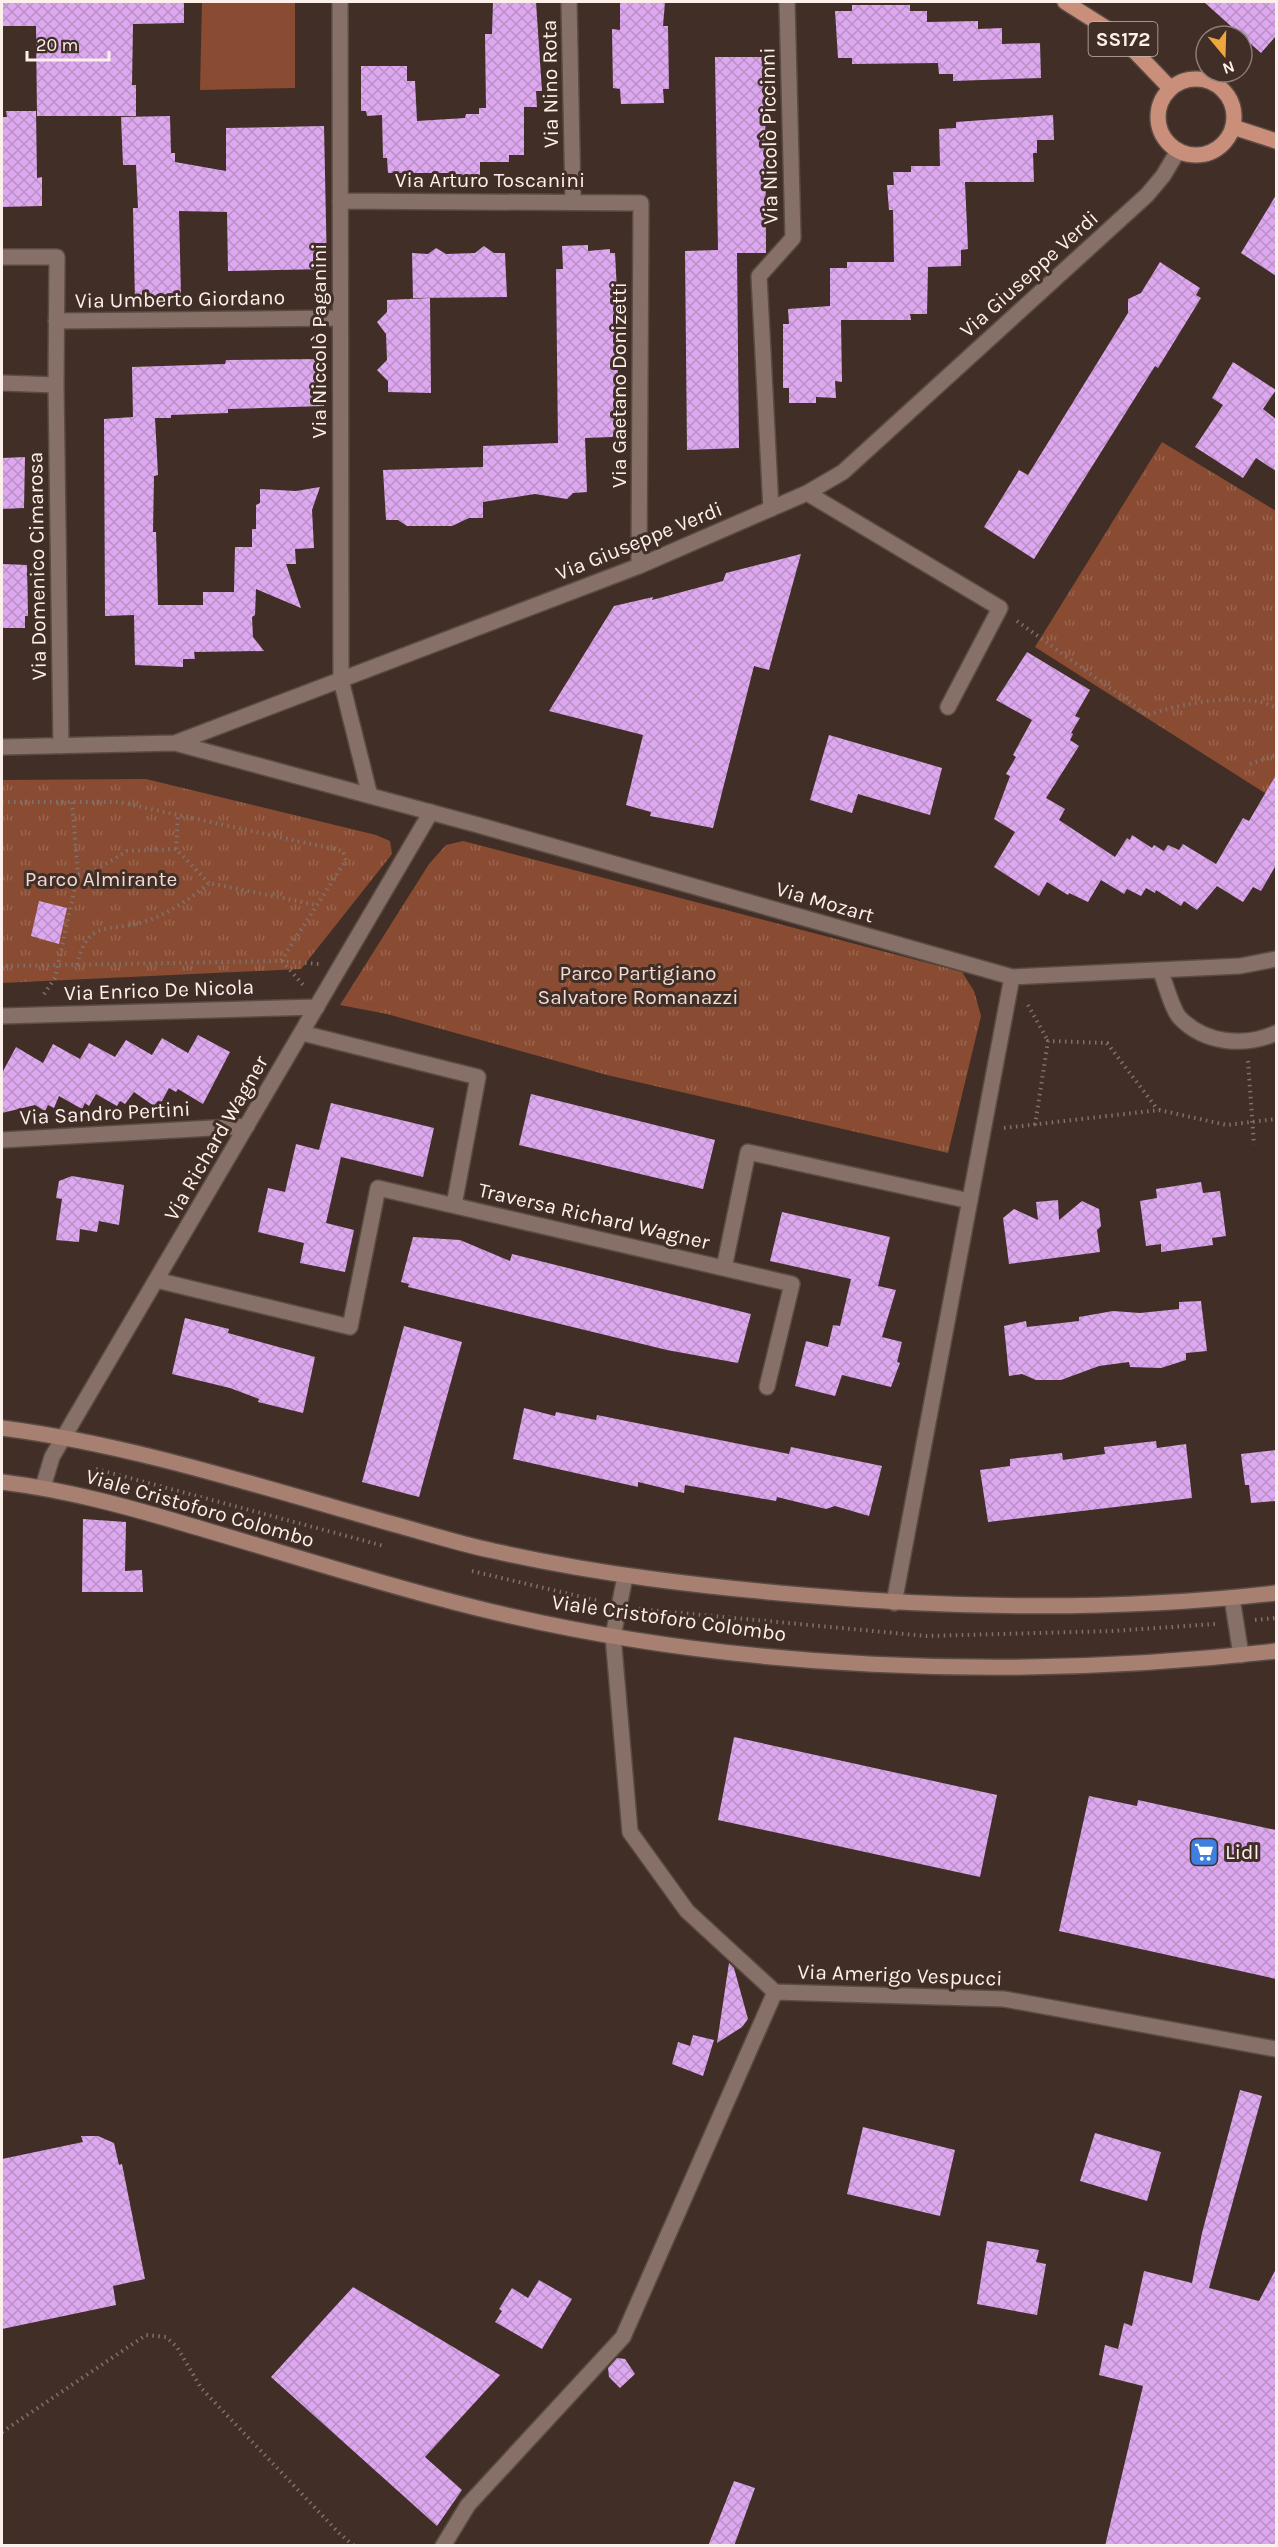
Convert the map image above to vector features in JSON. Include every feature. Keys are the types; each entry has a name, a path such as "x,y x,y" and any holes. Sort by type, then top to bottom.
{"main road":[{"name":"SS172","path":"1065,2 1122,38 1170,88"},
{"path":"1190,79 1211,82 1220,88 1232,105 1233,127 1224,144 1207,154 1187,155 1178,152 1163,137 1158,127 1159,106 1170,88 1190,79"},
{"path":"1233,127 1276,141"},
{"name":"Viale Cristoforo Colombo","path":"2,1428 64,1436 214,1474 491,1551 625,1577 894,1603 1000,1607 1125,1606 1276,1593"},
{"name":"Viale Cristoforo Colombo","path":"2,1482 43,1487 106,1501 474,1607 613,1636 745,1653 885,1665 1116,1666 1276,1651"}],"street":[{"name":"Via Niccolò Paganini","path":"340,2 341,680 370,796"},
{"name":"Via Nino Rota","path":"569,2 573,201"},
{"name":"Via Nicolò Piccinni","path":"771,509 759,276 793,238 787,2"},
{"name":"Via Giuseppe Verdi","path":"2,747 176,743 639,566 807,493 843,471 1147,195 1163,176 1178,152"},
{"name":"Via Arturo Toscanini","path":"340,201 641,203"},
{"name":"Via Gaetano Donizetti","path":"639,566 641,203"},
{"name":"Via Domenico Cimarosa","path":"2,257 57,257 56,385 61,746"},
{"name":"Via Umberto Giordano","path":"56,321 340,318"},
{"path":"2,383 56,385"},
{"path":"807,493 1000,608 948,707"},
{"name":"Via Mozart","path":"176,743 431,812 1012,977 1240,966 1276,959"},
{"name":"Via Richard Wagner","path":"43,1487 52,1457 64,1436 431,812"},
{"path":"1160,970 1179,1017 1207,1035 1238,1044 1263,1039 1276,1033"},
{"path":"894,1603 1012,977"},
{"name":"Via Enrico De Nicola","path":"2,1016 318,1005"},
{"path":"302,1033 478,1077 454,1205"},
{"name":"Via Sandro Pertini","path":"2,1140 247,1126"},
{"name":"Traversa Richard Wagner","path":"724,1268 748,1152 970,1201"},
{"name":"Traversa Richard Wagner","path":"156,1280 350,1327 378,1188 792,1284 767,1386"},
{"name":"Via Amerigo Vespucci","path":"625,1577 613,1636 630,1832 687,1911 776,1992 1004,1999 1276,2049"},
{"path":"1232,1598 1241,1655"},
{"path":"443,2546 468,2505 623,2337 776,1992"}],"path":[{"path":"1000,608 1147,715 1181,704 1233,700 1276,708"},
{"path":"1250,764 1276,755"},
{"path":"2,802 119,802 343,851 346,860 281,961"},
{"path":"56,965 78,874 72,802"},
{"path":"178,815 176,849 209,883 317,904"},
{"path":"78,874 94,871 127,851 176,849"},
{"path":"77,965 82,945 88,937 105,929 146,922 197,894 209,883"},
{"path":"2,966 281,961 341,966"},
{"path":"281,961 318,1005"},
{"path":"1035,1125 1048,1041 1107,1043 1159,1110"},
{"path":"1245,1042 1254,1121 1254,1145"},
{"path":"984,1131 1159,1110 1227,1125 1276,1119"},
{"path":"2,2432 146,2335 166,2337 177,2347 201,2388 354,2546"}],"green space":[{"path":"202,2 295,2 295,88 200,90"},
{"path":"1162,442 1276,511 1276,800 1035,647"},
{"name":"Parco Almirante","path":"146,779 376,835 390,841 392,854 301,969 2,983 2,780"},
{"name":"Parco Partigiano Salvatore Romanazzi","path":"463,841 962,972 974,991 981,1016 948,1153 607,1075 387,1014 340,1005 429,864 446,845"}],"building":[{"path":"2,2 184,2 184,23 133,24 132,85 136,85 136,116 37,116 36,26 2,26"},
{"path":"493,2 536,2 542,91 536,91 537,107 524,107 524,155 509,155 509,162 480,162 480,177 451,178 452,173 388,173 387,158 383,158 382,115 367,116 366,111 361,111 361,66 407,66 407,81 415,81 417,121 465,118 466,114 479,114 479,108 486,108 485,34 492,34"},
{"path":"620,2 665,2 663,26 668,26 669,89 663,89 664,103 621,104 620,89 613,88 612,29 620,30"},
{"path":"1204,2 1276,2 1276,36 1261,53 1254,47 1254,24 1229,24"},
{"path":"852,5 910,5 910,11 927,11 927,22 978,21 978,29 1002,28 1002,44 1040,43 1041,78 953,81 953,74 939,74 938,63 852,64 852,58 838,58 835,11 852,11"},
{"path":"715,57 765,57 766,253 737,253 739,448 687,450 685,251 718,250"},
{"path":"6,111 36,111 37,178 42,177 42,206 2,207 2,117 7,117"},
{"path":"1053,115 1054,140 1037,140 1037,153 1033,153 1034,182 965,182 968,249 961,250 961,266 928,267 927,314 910,314 911,320 841,320 842,382 835,381 836,398 816,397 816,403 789,403 789,388 783,388 783,324 789,324 788,309 830,306 830,268 847,268 847,262 894,262 893,210 889,210 887,185 894,185 893,172 911,172 911,166 940,166 939,129 956,128 956,122"},
{"path":"170,116 171,153 175,153 175,162 226,171 226,128 324,126 327,269 228,271 227,212 179,211 181,297 135,301 133,208 138,208 136,165 123,165 121,117"},
{"path":"1276,195 1276,276 1241,253"},
{"path":"588,245 588,251 610,249 610,253 615,253 618,310 615,330 620,405 615,435 585,438 587,492 573,493 567,499 535,494 483,502 483,518 469,518 452,526 407,526 398,520 386,520 383,470 483,467 483,446 558,443 556,269 563,269 562,246"},
{"path":"484,246 494,253 505,253 507,297 413,298 412,253 428,254 436,248 446,254 475,253"},
{"path":"1160,262 1200,288 1196,295 1201,298 1158,368 1155,366 1034,559 984,527 1019,470 1028,475 1128,313 1128,299 1141,293"},
{"path":"430,298 431,393 388,392 388,381 377,370 387,360 386,334 377,322 387,312 387,300"},
{"path":"323,359 324,406 228,409 228,413 171,415 171,418 155,418 158,475 154,476 153,532 156,532 158,605 203,605 203,592 234,592 235,547 252,547 252,529 256,529 256,505 260,503 260,489 296,491 320,487 312,510 314,548 295,549 296,564 286,564 301,608 256,589 255,615 252,617 253,637 264,651 194,652 195,659 183,659 183,667 135,665 134,615 105,616 104,419 133,417 132,367 225,364 226,360"},
{"path":"1233,362 1276,390 1263,409 1276,419 1276,471 1256,458 1243,478 1195,447 1223,405 1212,398"},
{"path":"25,457 24,508 2,509 2,458"},
{"path":"801,554 769,670 754,666 713,828 650,816 651,812 626,805 643,735 549,711 614,606 653,597 652,600 723,581 726,573"},
{"path":"2,564 27,565 28,616 25,616 25,628 2,628"},
{"path":"1027,652 1090,690 1075,716 1080,718 1071,733 1073,734 1070,740 1079,746 1046,798 1065,809 1059,820 1115,857 1127,838 1130,840 1132,835 1152,848 1154,845 1164,851 1168,845 1179,850 1183,844 1216,864 1243,818 1249,821 1276,775 1276,865 1261,891 1253,887 1243,902 1217,886 1197,910 1184,901 1181,906 1156,890 1155,893 1146,888 1141,896 1127,889 1124,894 1101,880 1088,902 1069,893 1068,895 1047,882 1039,896 994,867 1015,832 994,819 1010,776 1006,774 1016,757 1013,755 1032,720 996,700"},
{"path":"829,735 942,768 930,815 858,794 852,813 810,800"},
{"path":"39,901 67,908 59,944 31,936"},
{"path":"198,1035 230,1052 203,1104 178,1089 176,1092 169,1088 161,1103 158,1101 154,1106 134,1092 125,1104 120,1101 117,1106 96,1094 89,1106 85,1103 82,1109 59,1096 54,1108 48,1105 45,1111 35,1105 2,1113 2,1073 16,1047 43,1063 53,1044 80,1059 89,1043 115,1057 126,1040 152,1055 162,1038 188,1053"},
{"path":"531,1094 715,1140 703,1189 519,1145"},
{"path":"331,1103 434,1128 423,1177 341,1157 326,1223 354,1230 345,1272 300,1263 304,1243 258,1232 268,1188 285,1192 296,1144 319,1150"},
{"path":"72,1176 124,1185 119,1225 99,1221 97,1232 80,1229 79,1242 56,1240 62,1199 56,1198 59,1181"},
{"path":"1201,1182 1203,1193 1220,1191 1226,1236 1212,1238 1213,1245 1161,1252 1161,1244 1146,1246 1140,1201 1157,1198 1156,1189"},
{"path":"1058,1200 1059,1220 1082,1201 1099,1209 1101,1226 1097,1230 1100,1252 1009,1264 1003,1218 1014,1209 1038,1220 1036,1202"},
{"path":"782,1212 890,1237 878,1286 896,1290 882,1337 902,1342 897,1362 900,1363 891,1387 842,1375 835,1396 795,1386 806,1341 828,1347 833,1325 840,1326 851,1279 770,1261"},
{"path":"413,1237 460,1240 510,1261 512,1254 751,1314 738,1363 667,1350 408,1287 409,1284 401,1282"},
{"path":"1201,1301 1207,1351 1186,1353 1186,1360 1161,1368 1130,1367 1129,1362 1099,1366 1061,1380 1036,1380 1022,1374 1009,1376 1004,1326 1026,1321 1027,1327 1079,1321 1079,1317 1113,1311 1140,1313 1179,1309 1179,1302"},
{"path":"185,1318 229,1329 228,1333 315,1357 303,1413 258,1402 259,1399 230,1388 172,1374"},
{"path":"404,1326 462,1342 419,1497 362,1482"},
{"path":"524,1408 555,1416 556,1412 596,1420 597,1415 789,1454 791,1447 882,1466 869,1516 835,1506 826,1509 777,1497 776,1501 685,1485 684,1493 638,1482 638,1487 513,1459"},
{"path":"1156,1441 1157,1448 1186,1444 1192,1498 988,1522 980,1470 1010,1466 1010,1459 1062,1453 1063,1460 1105,1454 1104,1447"},
{"path":"1276,1450 1276,1501 1251,1503 1249,1485 1245,1485 1241,1454"},
{"path":"83,1519 126,1522 125,1571 142,1570 143,1592 82,1592"},
{"path":"734,1737 997,1795 980,1877 718,1820"},
{"path":"1089,1796 1137,1806 1138,1800 1276,1830 1276,1979 1059,1931"},
{"path":"729,1963 734,1968 748,2019 742,2027 717,2043"},
{"path":"693,2035 714,2040 703,2076 672,2064 678,2042 690,2046"},
{"path":"1240,2090 1262,2096 1209,2288 1259,2301 1276,2269 1276,2546 1105,2546 1143,2386 1099,2375 1105,2345 1118,2349 1124,2323 1132,2326 1144,2271 1192,2283 1202,2233"},
{"path":"863,2127 955,2150 940,2216 847,2194"},
{"path":"1095,2133 1161,2152 1147,2201 1080,2181"},
{"path":"81,2136 98,2136 114,2143 119,2165 122,2164 145,2279 113,2286 116,2305 2,2329 2,2159 83,2142"},
{"path":"987,2241 1039,2250 1036,2262 1046,2264 1037,2315 977,2304"},
{"path":"539,2280 572,2299 542,2349 495,2322 502,2311 499,2309 512,2288 528,2298"},
{"path":"353,2287 500,2375 425,2457 462,2490 437,2526 271,2377"},
{"path":"617,2358 625,2359 635,2374 620,2388 609,2377 608,2368"},
{"path":"734,2481 755,2488 734,2546 708,2546"}],"place":[{"name":"Lidl","path":"1204,1852"}]}
